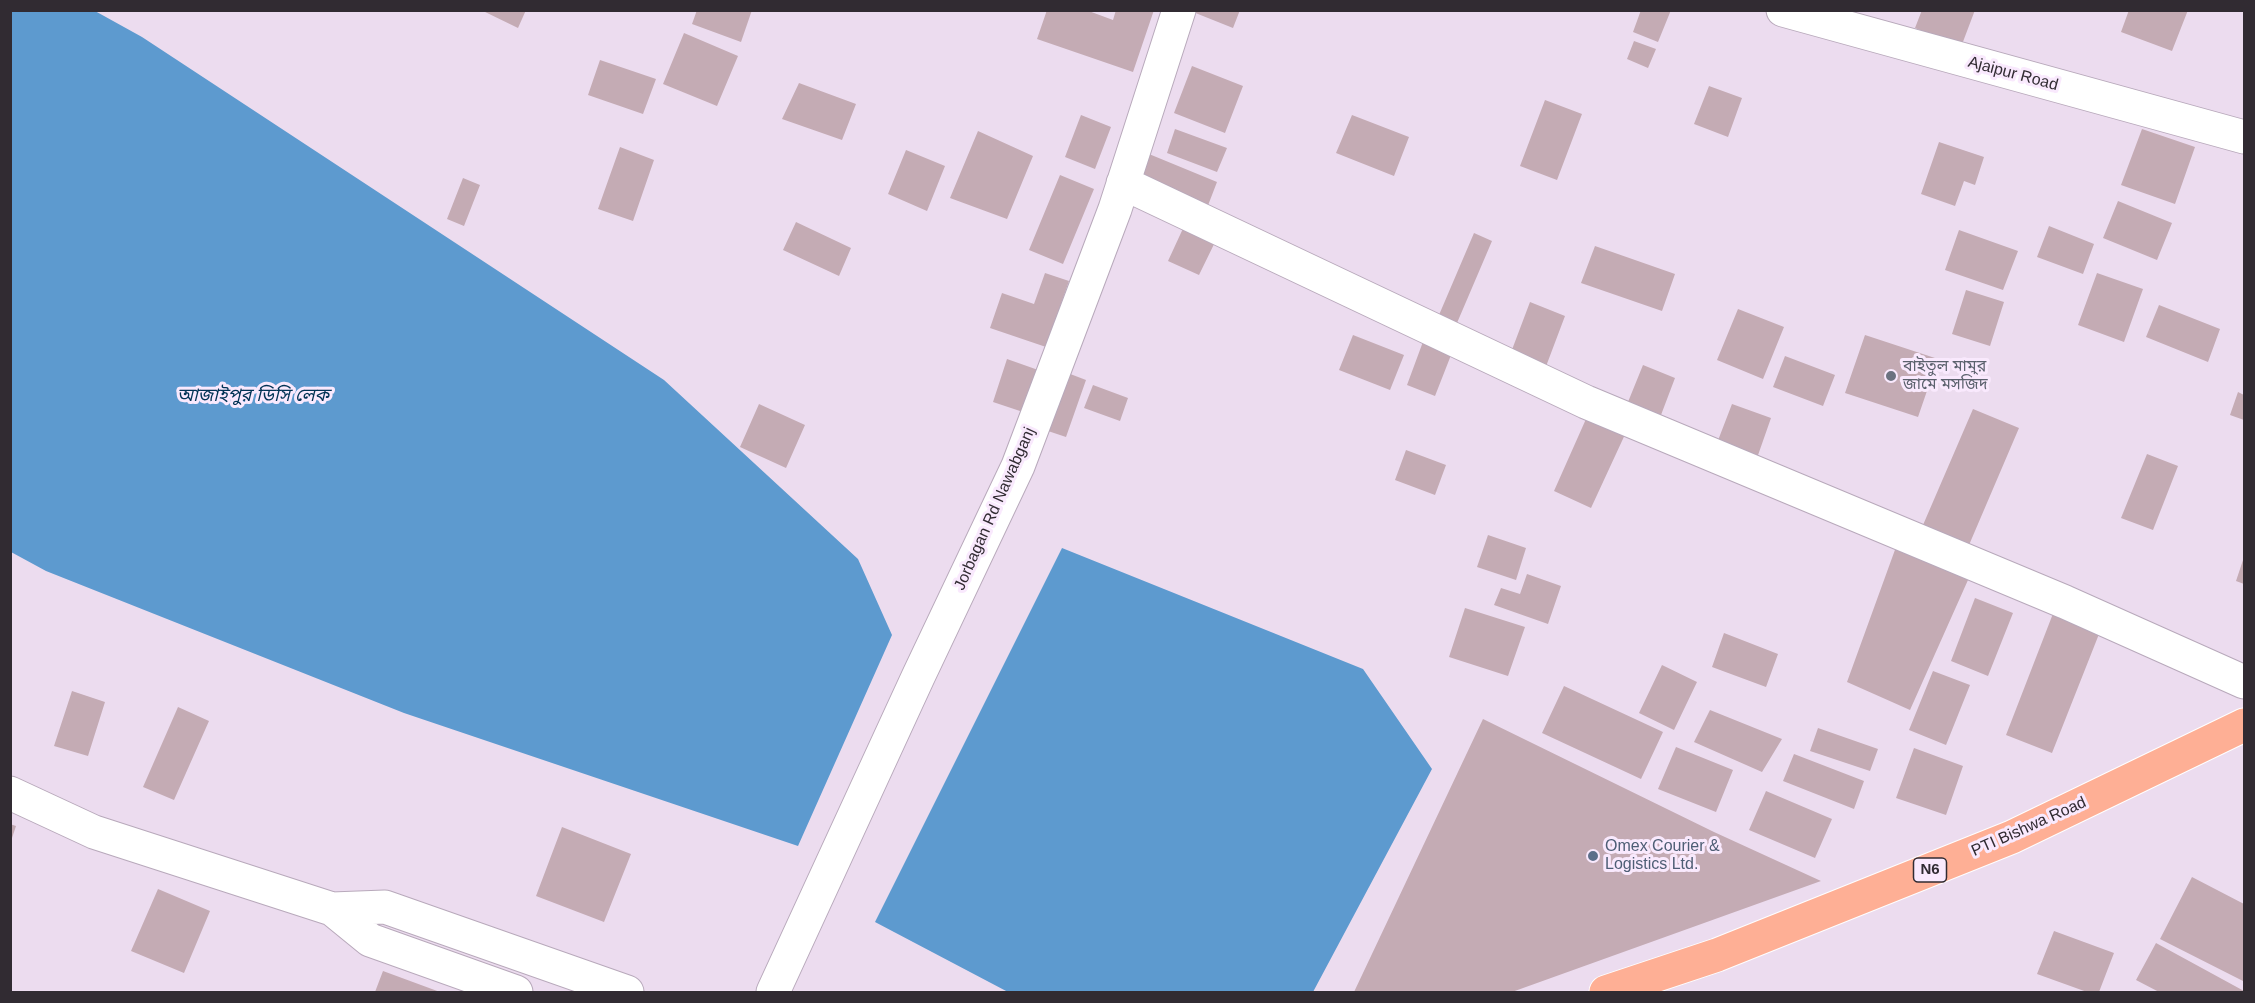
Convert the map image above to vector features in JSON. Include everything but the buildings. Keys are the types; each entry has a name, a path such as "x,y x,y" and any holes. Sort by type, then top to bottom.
{"highway":[{"name":"PTI Bishwa Road","path":"1606,993 1717,955 2012,837 2244,724"}],"street":[{"name":"Jorbagan Rd Nawabganj","path":"773,993 1018,466 1123,183 1179,10"},
{"name":"Ajaipur Road","path":"1783,10 2244,137"},
{"path":"1123,183 1586,402 2065,602 2244,682"},
{"path":"10,793 94,832 332,909 385,907 627,993"},
{"path":"332,909 370,940 516,993"}],"water":[{"name":"আজাইপুর ডিসি লেক","path":"10,11 95,11 142,37 664,380 858,559 892,635 798,846 404,713 46,571 11,552"},
{"path":"1062,548 1363,669 1432,769 1313,992 1008,992 875,922"}],"place":[{"name":"বাইতুল মামুর জামে মসজিদ","path":"1891,376"},
{"name":"Omex Courier & Logistics Ltd.","path":"1593,856"}]}
